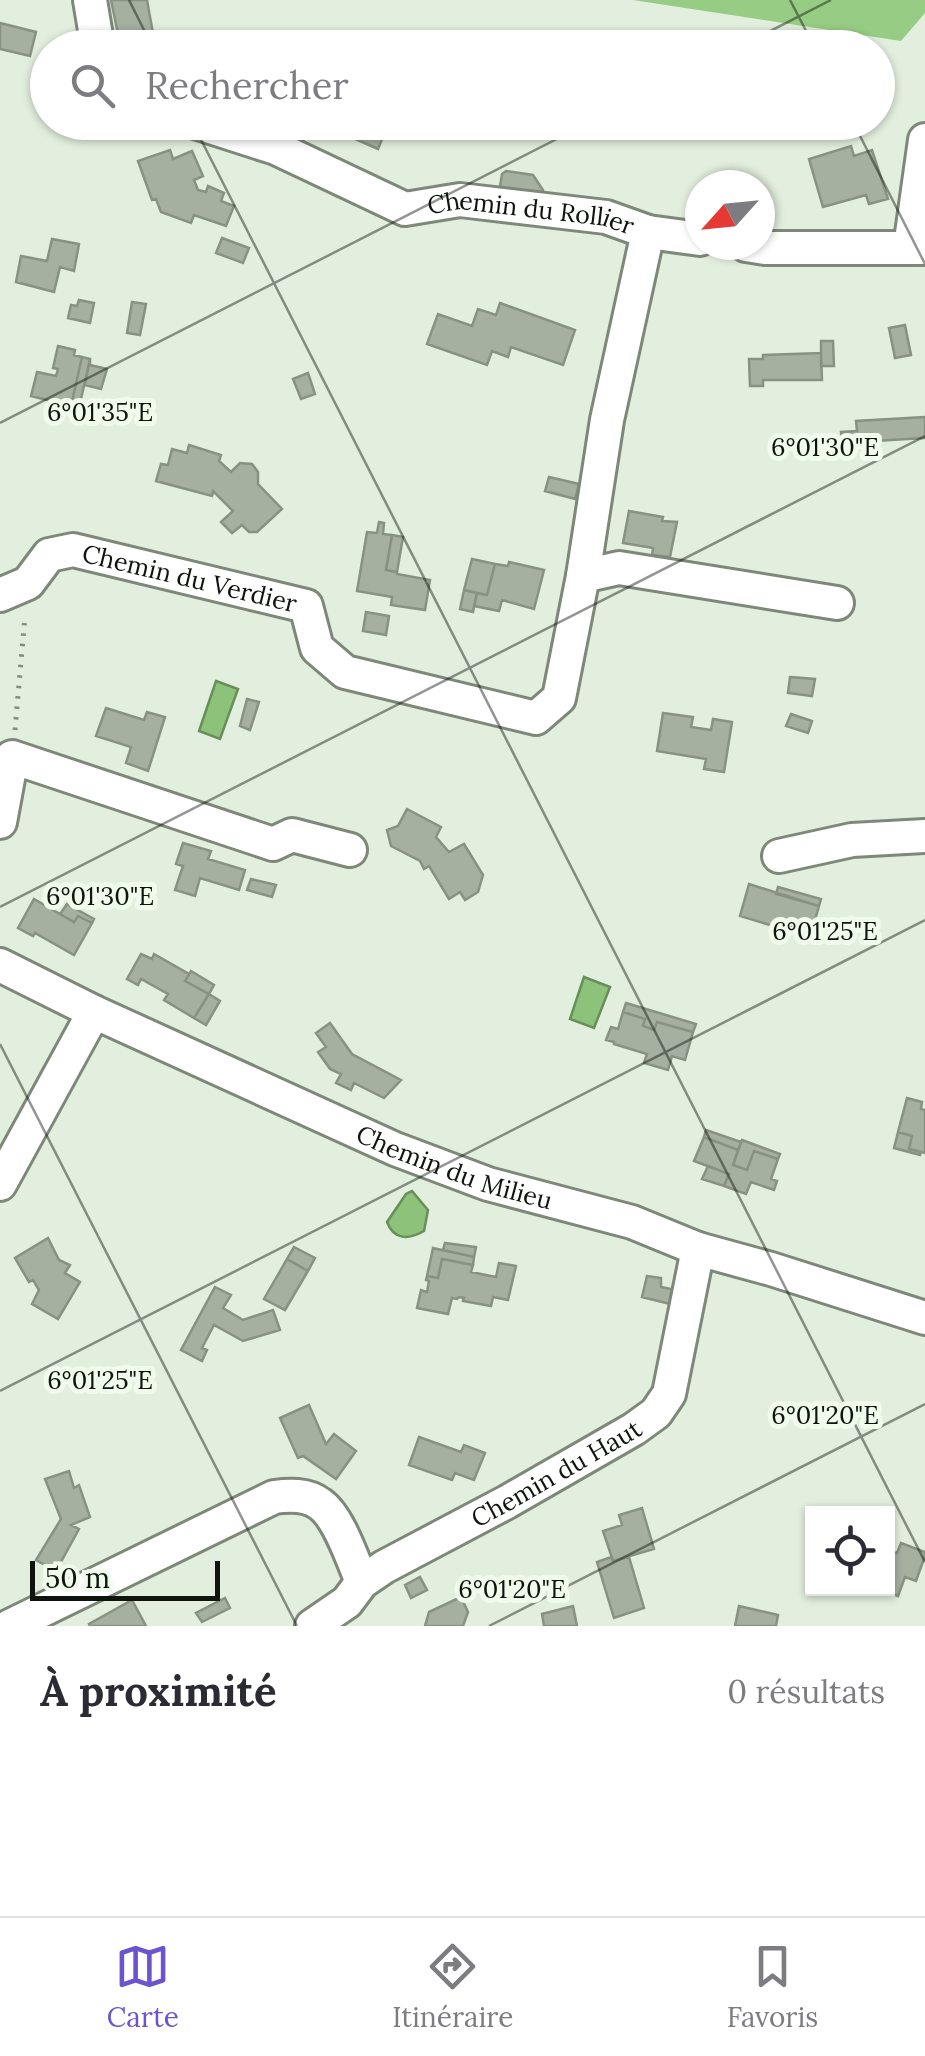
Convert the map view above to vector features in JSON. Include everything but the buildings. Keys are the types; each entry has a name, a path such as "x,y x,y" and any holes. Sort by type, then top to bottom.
{"street":[{"path":"90,0 95,30"},
{"name":"Chemin du Rollier","path":"251,140 405,209 460,200 606,218 648,232 685,237"},
{"path":"775,248 918,248 925,140"},
{"path":"648,232 608,420 583,576 619,568 836,603"},
{"name":"Chemin du Verdier","path":"14,589 48,555 73,550 306,606 316,648 345,672 536,718 559,698 583,576"},
{"path":"0,822 12,758 273,844 292,835 350,850"},
{"path":"778,856 852,840 925,836"},
{"name":"Chemin du Milieu","path":"0,965 395,1149 488,1184 632,1222 698,1249 925,1318"},
{"path":"0,1184 94,1012"},
{"name":"Chemin du Haut","path":"312,1626 355,1604 384,1567 618,1438 656,1413 669,1394 698,1249"},
{"path":"10,1626 274,1496 295,1494 321,1504 335,1523 355,1604"}],"path":[{"path":"12,758 14,589"}],"shaded area":[{"path":"633,0 925,0 925,13 901,41 895,40 895,30 829,30"},
{"path":"216,681 238,689 220,739 199,731"},
{"path":"584,977 610,987 594,1028 570,1019"},
{"path":"412,1191 428,1210 424,1231 402,1237 387,1222"}]}
